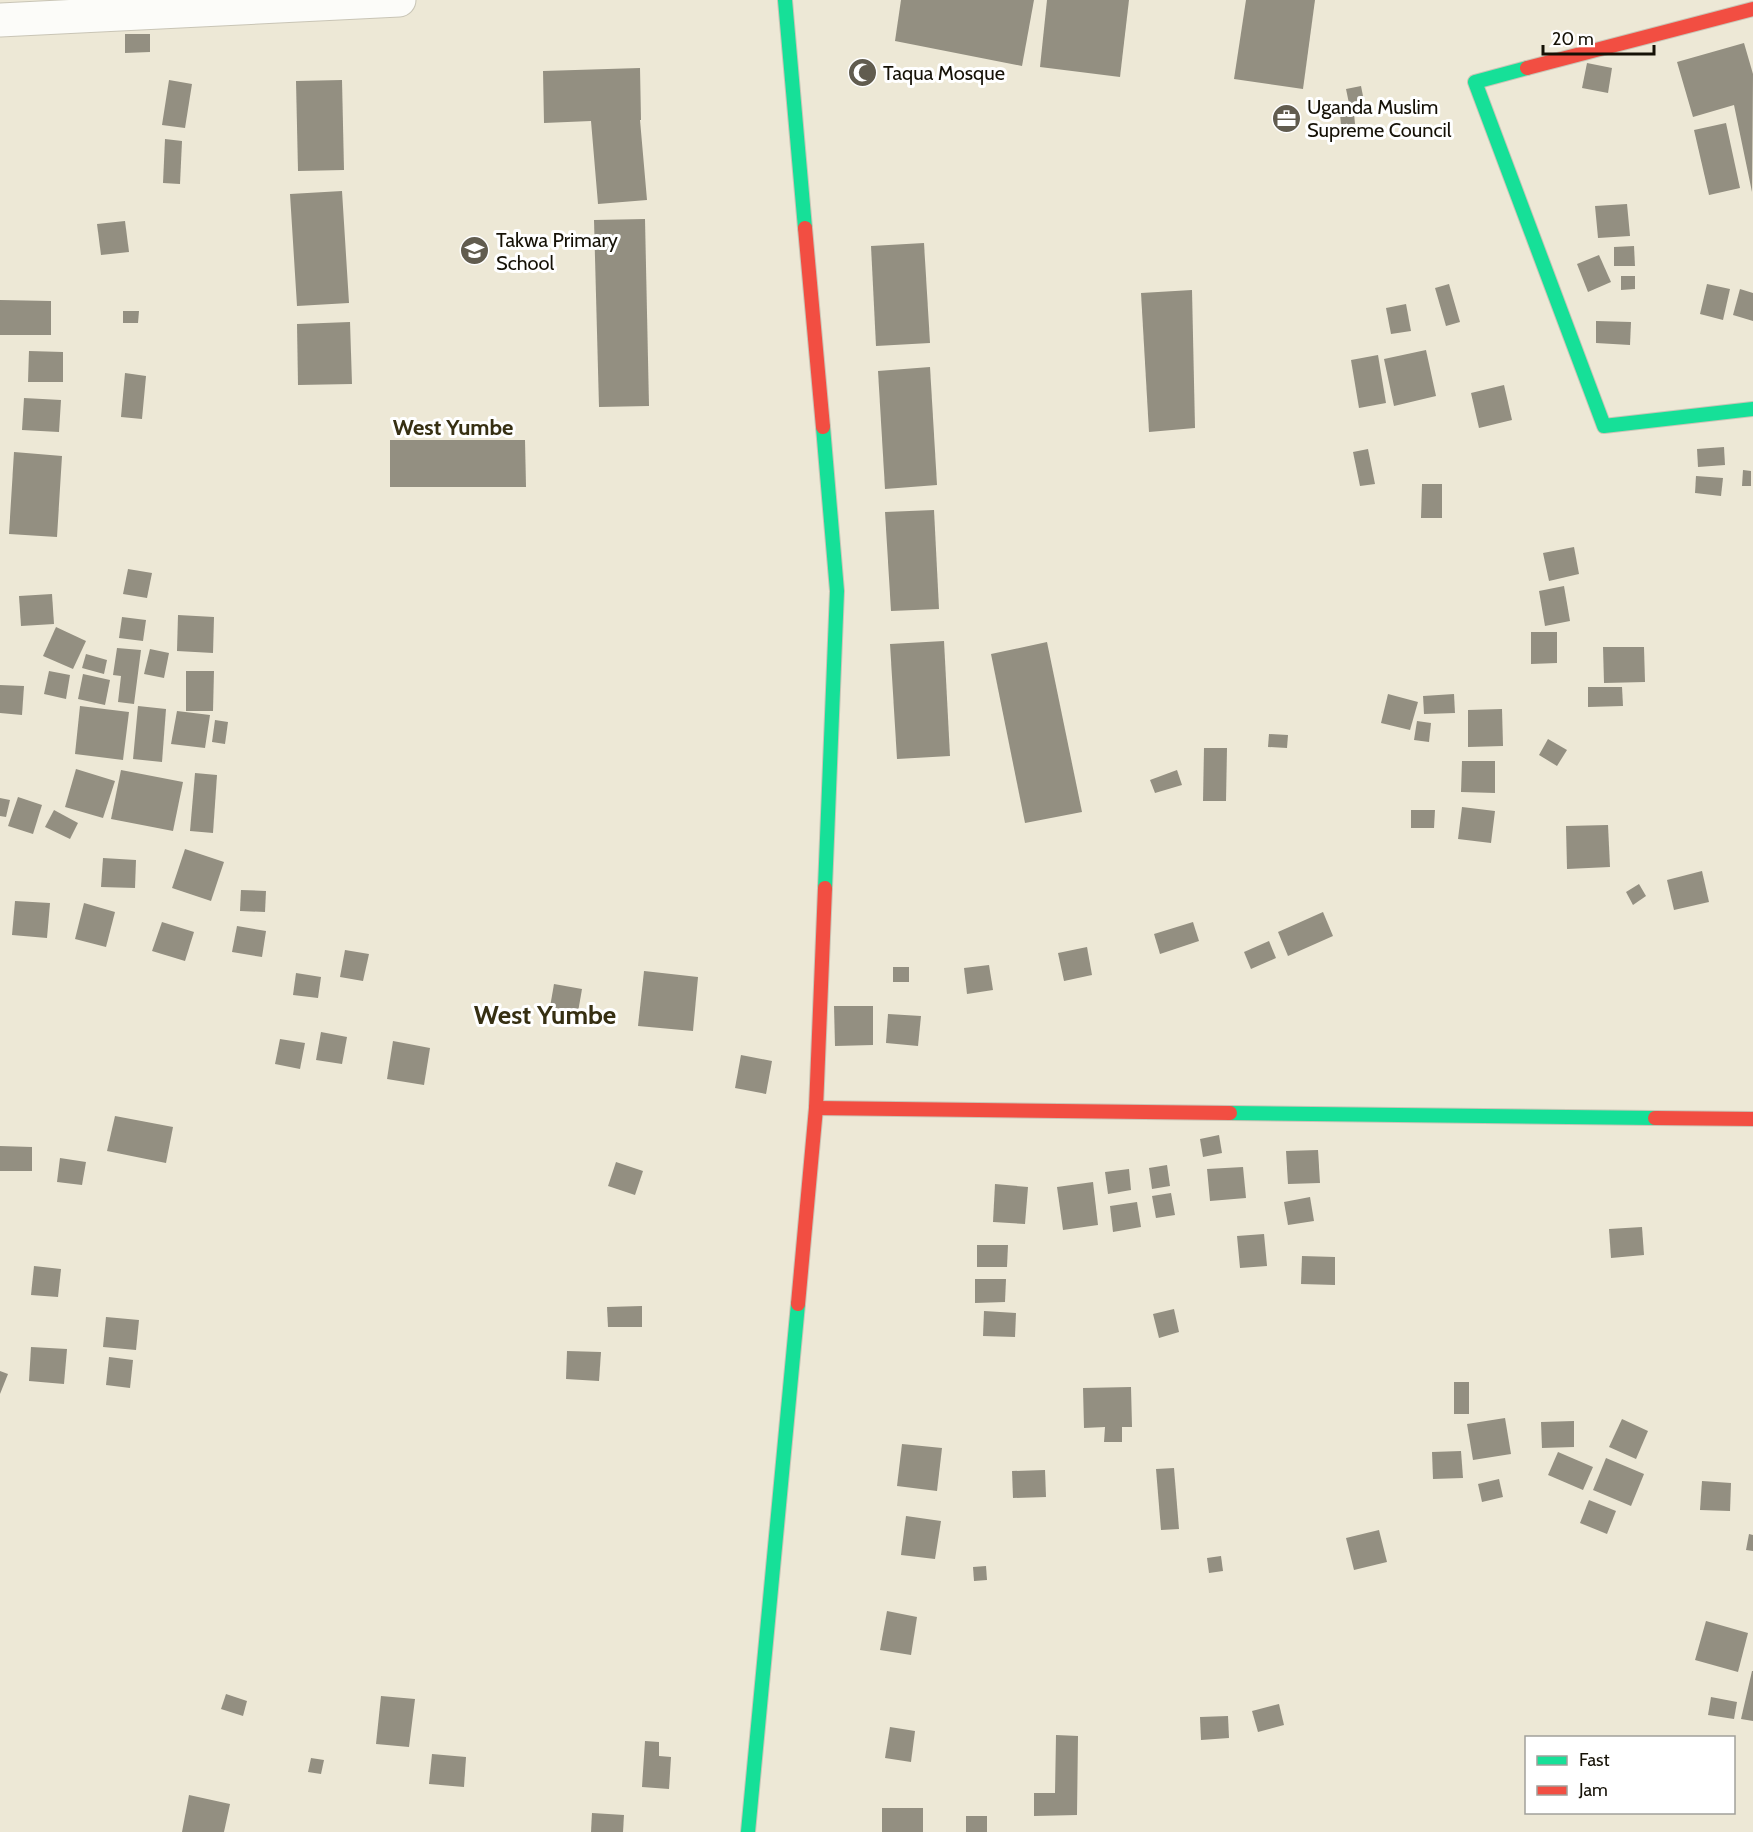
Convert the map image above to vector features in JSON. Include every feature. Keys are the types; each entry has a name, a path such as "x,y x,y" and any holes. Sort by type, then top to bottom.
{"street":[{"path":"0,20 399,0"},
{"path":"748,1832 816,1108 837,591 785,0"},
{"path":"1753,9 1475,82 1604,426 1753,410"},
{"path":"816,1108 1753,1119"}],"building":[{"path":"901,0 1034,0 1022,66 895,41"},
{"path":"1047,0 1129,0 1120,77 1040,67"},
{"path":"1246,0 1315,0 1303,89 1234,79"},
{"path":"125,34 150,34 150,52 125,53"},
{"path":"1744,43 1753,74 1752,192 1734,105 1693,117 1677,62"},
{"path":"1587,63 1612,68 1608,93 1582,88"},
{"path":"640,68 640,120 647,200 598,204 591,121 544,123 543,71"},
{"path":"169,80 192,84 185,128 162,125"},
{"path":"342,80 344,170 298,171 296,81"},
{"path":"1361,86 1366,111 1354,113 1355,124 1341,125 1340,114 1351,113 1346,89"},
{"path":"1726,123 1740,188 1709,195 1694,130"},
{"path":"165,139 182,141 180,184 163,183"},
{"path":"342,191 349,303 297,306 290,194"},
{"path":"1627,204 1630,236 1598,238 1595,206"},
{"path":"645,219 649,406 599,407 594,220"},
{"path":"125,221 129,252 101,255 97,224"},
{"path":"924,243 930,343 876,346 871,246"},
{"path":"1634,246 1635,266 1614,266 1614,247"},
{"path":"1599,255 1611,282 1588,292 1577,264"},
{"path":"1621,276 1635,276 1635,289 1621,290"},
{"path":"1449,284 1460,322 1446,326 1435,288"},
{"path":"1707,284 1730,289 1723,320 1700,314"},
{"path":"1740,289 1753,293 1753,321 1733,315"},
{"path":"1192,290 1195,428 1149,432 1141,293"},
{"path":"0,300 51,301 51,335 0,335"},
{"path":"1406,304 1411,331 1391,334 1386,308"},
{"path":"123,311 139,311 138,323 123,323"},
{"path":"1596,321 1631,322 1630,345 1596,343"},
{"path":"350,322 352,384 298,385 297,324"},
{"path":"1426,350 1436,396 1394,406 1384,359"},
{"path":"29,351 63,352 63,382 28,382"},
{"path":"1378,355 1386,403 1359,408 1351,360"},
{"path":"930,367 937,485 885,489 878,371"},
{"path":"125,373 146,376 142,419 121,417"},
{"path":"1504,385 1512,420 1479,428 1471,393"},
{"path":"24,398 61,400 59,432 22,430"},
{"path":"390,440 525,440 526,487 390,487"},
{"path":"1724,447 1725,465 1698,467 1697,449"},
{"path":"1368,449 1375,484 1360,486 1353,452"},
{"path":"14,452 62,456 57,537 9,534"},
{"path":"1743,470 1751,471 1751,486 1742,486"},
{"path":"1696,476 1723,478 1721,496 1695,493"},
{"path":"1422,484 1442,484 1442,518 1421,518"},
{"path":"934,510 939,609 891,611 885,512"},
{"path":"1574,547 1579,574 1549,581 1543,553"},
{"path":"128,569 152,573 147,598 123,594"},
{"path":"1564,586 1570,621 1545,626 1539,591"},
{"path":"52,594 54,624 21,626 19,596"},
{"path":"178,615 214,617 213,653 177,651"},
{"path":"122,617 146,620 143,641 119,638"},
{"path":"56,627 86,641 73,669 43,656"},
{"path":"1531,632 1557,632 1557,663 1531,664"},
{"path":"944,641 950,756 897,759 890,644"},
{"path":"1047,642 1082,812 1025,823 991,654"},
{"path":"1603,647 1644,647 1645,682 1604,683"},
{"path":"117,648 141,650 134,704 118,702 121,676 113,675"},
{"path":"150,649 169,653 164,678 144,674"},
{"path":"86,654 107,660 104,674 82,668"},
{"path":"49,671 70,675 66,699 44,694"},
{"path":"186,671 214,671 213,711 186,711"},
{"path":"83,674 110,680 105,705 78,699"},
{"path":"0,685 24,686 22,715 0,713"},
{"path":"1588,687 1622,687 1623,706 1588,707"},
{"path":"1388,694 1418,702 1410,730 1381,723"},
{"path":"1454,694 1455,713 1424,714 1423,696"},
{"path":"80,706 129,712 123,760 75,754"},
{"path":"138,706 166,709 162,762 133,759"},
{"path":"1502,709 1503,746 1468,747 1468,710"},
{"path":"177,711 210,715 205,748 171,744"},
{"path":"215,720 228,722 225,744 212,742"},
{"path":"1417,721 1431,723 1429,742 1414,740"},
{"path":"1269,734 1288,735 1287,748 1268,747"},
{"path":"1548,739 1567,750 1557,766 1539,755"},
{"path":"1204,748 1227,748 1226,801 1203,801"},
{"path":"1462,761 1495,761 1495,793 1461,792"},
{"path":"76,769 115,781 103,818 65,807"},
{"path":"121,770 183,782 173,831 111,819"},
{"path":"1177,770 1182,785 1155,793 1150,780"},
{"path":"195,773 217,775 213,833 190,831"},
{"path":"18,797 42,805 33,834 8,826"},
{"path":"0,798 10,800 6,817 0,816"},
{"path":"1462,807 1495,811 1491,843 1458,839"},
{"path":"54,810 78,823 70,839 45,827"},
{"path":"1411,810 1435,810 1434,828 1411,828"},
{"path":"1608,825 1610,867 1567,869 1566,826"},
{"path":"185,849 224,862 211,901 172,888"},
{"path":"103,858 136,860 135,888 101,887"},
{"path":"1702,871 1709,902 1674,910 1667,880"},
{"path":"1639,884 1646,896 1633,905 1626,892"},
{"path":"241,890 266,891 265,912 240,911"},
{"path":"15,901 50,903 47,938 12,935"},
{"path":"84,903 115,912 106,947 75,939"},
{"path":"1323,912 1333,936 1288,956 1278,932"},
{"path":"162,922 194,932 185,961 152,951"},
{"path":"1193,922 1199,941 1160,954 1154,934"},
{"path":"237,926 266,931 262,957 232,952"},
{"path":"1269,941 1276,958 1251,969 1244,952"},
{"path":"1087,947 1092,975 1064,981 1058,953"},
{"path":"345,950 369,954 363,981 340,977"},
{"path":"989,965 993,990 967,994 964,968"},
{"path":"893,967 909,967 909,982 893,982"},
{"path":"644,971 698,977 693,1031 638,1026"},
{"path":"296,973 321,977 318,998 293,995"},
{"path":"554,984 582,989 578,1012 550,1007"},
{"path":"834,1006 873,1006 873,1045 835,1046"},
{"path":"888,1014 921,1016 918,1046 886,1043"},
{"path":"321,1032 347,1037 342,1064 316,1060"},
{"path":"280,1039 305,1043 300,1069 275,1064"},
{"path":"393,1041 430,1048 424,1085 387,1079"},
{"path":"741,1055 772,1061 766,1094 735,1088"},
{"path":"115,1116 173,1127 166,1163 107,1151"},
{"path":"1219,1135 1222,1153 1203,1157 1200,1139"},
{"path":"0,1146 32,1147 32,1171 0,1171"},
{"path":"1318,1150 1320,1183 1288,1184 1286,1151"},
{"path":"60,1158 86,1162 82,1185 57,1182"},
{"path":"616,1162 643,1171 635,1195 608,1186"},
{"path":"1167,1165 1170,1186 1152,1189 1149,1168"},
{"path":"1243,1167 1246,1198 1210,1201 1207,1169"},
{"path":"1129,1169 1131,1190 1108,1194 1105,1172"},
{"path":"1093,1182 1098,1225 1063,1230 1057,1187"},
{"path":"995,1184 1028,1187 1025,1224 993,1222"},
{"path":"1171,1193 1175,1215 1156,1218 1152,1196"},
{"path":"1310,1197 1314,1221 1288,1225 1284,1202"},
{"path":"1137,1202 1141,1227 1113,1232 1110,1206"},
{"path":"1642,1227 1644,1255 1611,1258 1609,1229"},
{"path":"1264,1234 1267,1266 1240,1268 1237,1236"},
{"path":"977,1245 1008,1245 1007,1267 977,1267"},
{"path":"1302,1256 1335,1257 1335,1285 1301,1284"},
{"path":"34,1266 61,1269 58,1297 31,1295"},
{"path":"975,1279 1006,1279 1005,1302 975,1303"},
{"path":"642,1306 642,1327 608,1327 607,1307"},
{"path":"1174,1309 1179,1332 1159,1338 1153,1314"},
{"path":"984,1311 1016,1313 1015,1337 983,1336"},
{"path":"106,1317 139,1320 136,1350 103,1347"},
{"path":"31,1347 67,1349 64,1384 29,1381"},
{"path":"567,1351 601,1352 599,1381 566,1379"},
{"path":"109,1357 133,1360 130,1388 106,1385"},
{"path":"0,1371 8,1374 0,1394"},
{"path":"1454,1382 1469,1382 1469,1414 1454,1414"},
{"path":"1131,1387 1132,1427 1122,1427 1122,1442 1104,1442 1105,1427 1084,1428 1083,1388"},
{"path":"1505,1418 1511,1454 1473,1460 1467,1424"},
{"path":"1622,1419 1648,1431 1636,1459 1609,1447"},
{"path":"1574,1421 1574,1447 1542,1448 1541,1422"},
{"path":"902,1444 942,1448 937,1491 897,1486"},
{"path":"1461,1451 1463,1478 1433,1479 1432,1452"},
{"path":"1558,1452 1593,1467 1583,1490 1548,1475"},
{"path":"1606,1458 1644,1474 1631,1506 1593,1490"},
{"path":"1174,1468 1179,1529 1161,1530 1156,1469"},
{"path":"1045,1470 1046,1497 1013,1498 1012,1471"},
{"path":"1499,1479 1503,1497 1482,1502 1478,1484"},
{"path":"1702,1481 1731,1483 1730,1511 1700,1510"},
{"path":"1589,1500 1616,1511 1607,1534 1580,1523"},
{"path":"906,1516 941,1521 935,1559 901,1555"},
{"path":"1379,1530 1387,1562 1354,1570 1346,1538"},
{"path":"1749,1534 1753,1535 1753,1551 1746,1550"},
{"path":"1221,1556 1223,1571 1209,1573 1207,1558"},
{"path":"986,1566 987,1580 974,1581 973,1567"},
{"path":"887,1611 917,1617 911,1655 880,1650"},
{"path":"1706,1621 1748,1633 1738,1672 1695,1660"},
{"path":"1753,1671 1753,1721 1741,1719"},
{"path":"226,1694 247,1701 243,1716 221,1709"},
{"path":"381,1696 415,1699 409,1747 376,1744"},
{"path":"1711,1697 1737,1702 1734,1719 1708,1715"},
{"path":"1279,1704 1284,1725 1258,1732 1252,1711"},
{"path":"1228,1716 1229,1738 1201,1740 1200,1717"},
{"path":"890,1727 915,1731 911,1762 885,1758"},
{"path":"1056,1735 1078,1736 1077,1815 1034,1816 1034,1793 1055,1793"},
{"path":"645,1741 659,1742 659,1756 671,1757 669,1789 642,1787"},
{"path":"432,1754 466,1757 464,1787 429,1784"},
{"path":"311,1758 324,1760 321,1774 308,1772"},
{"path":"189,1795 230,1804 224,1832 182,1832"},
{"path":"882,1808 923,1808 923,1832 882,1832"},
{"path":"592,1813 624,1815 623,1832 591,1832"},
{"path":"966,1816 987,1816 987,1832 966,1832"}],"traffic: fast":[{"path":"785,0 805,228"},
{"path":"1527,68 1475,82 1604,426 1753,409"},
{"path":"823,427 837,591 825,888"},
{"path":"1230,1113 1655,1118"},
{"path":"748,1832 798,1304"}],"traffic: jam":[{"path":"1527,68 1753,9"},
{"path":"805,228 823,427"},
{"path":"798,1304 816,1108 825,888"},
{"path":"816,1108 1230,1113"},
{"path":"1655,1118 1753,1119"}],"place":[{"name":"Taqua Mosque","path":"862,73"},
{"name":"Uganda Muslim Supreme Council","path":"1286,119"},
{"name":"Takwa Primary School","path":"475,251"}],"district":[{"name":"West Yumbe","path":"453,427"},
{"name":"West Yumbe","path":"545,1015"}]}
